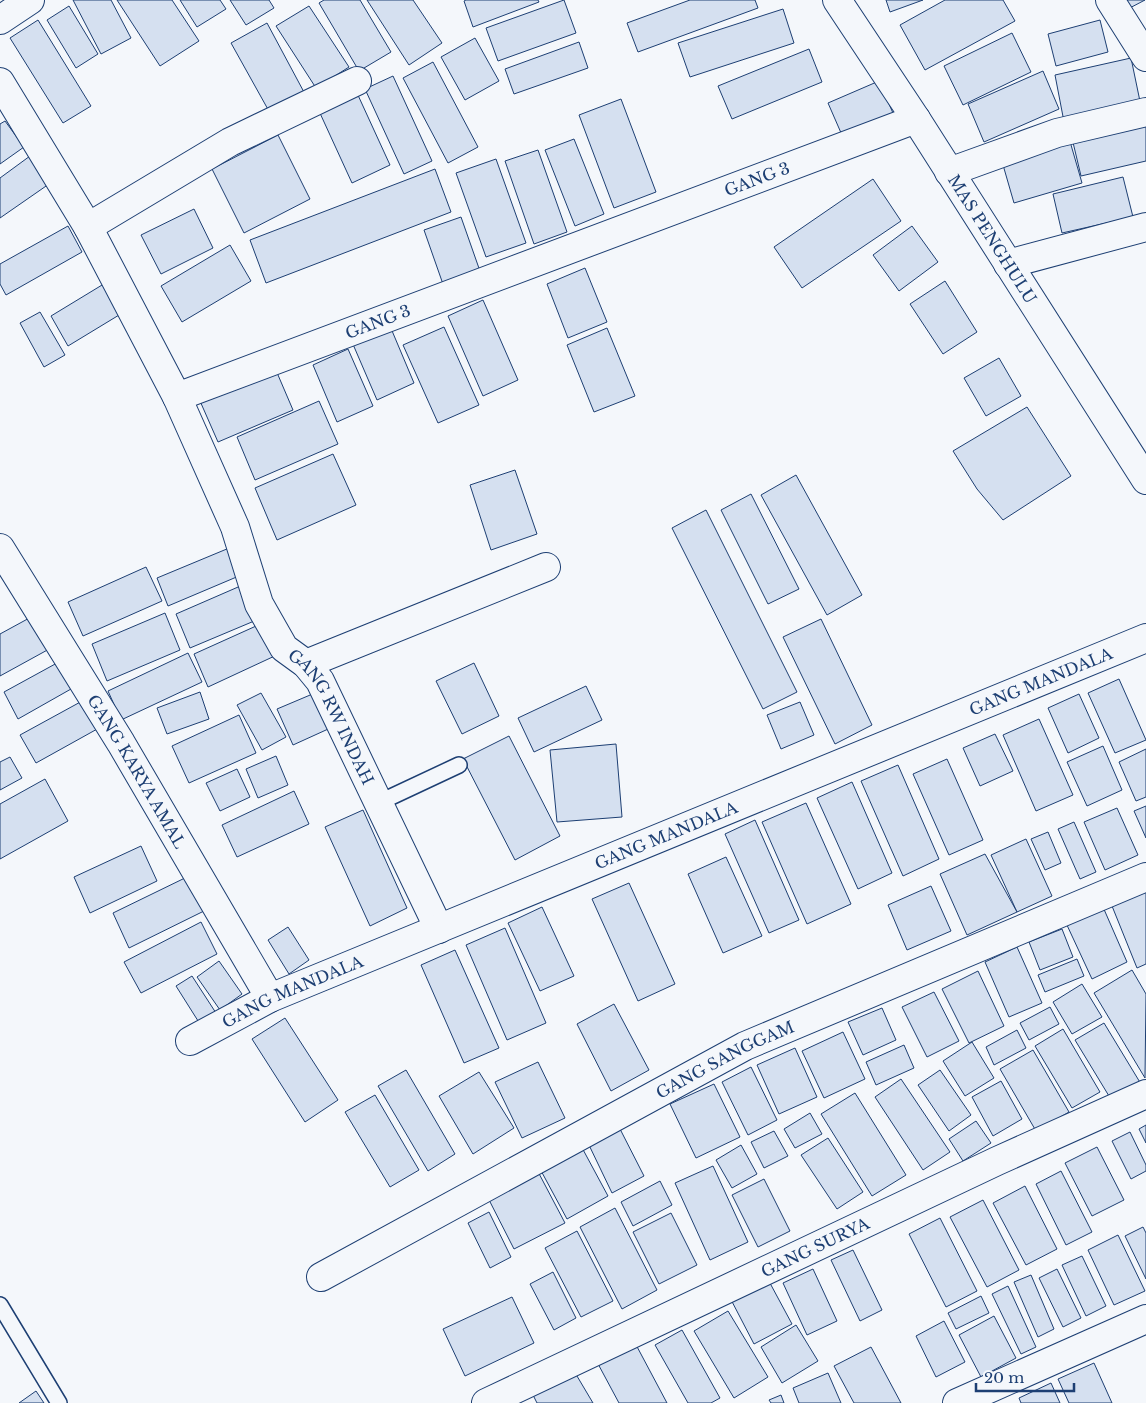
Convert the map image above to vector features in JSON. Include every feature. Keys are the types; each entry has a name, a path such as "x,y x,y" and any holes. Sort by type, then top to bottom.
{"street":[{"path":"0,20 30,0"},
{"name":"MAS PENGHULU","path":"837,0 916,119 1146,480"},
{"path":"1110,0 1146,57"},
{"path":"88,227 230,142 357,81"},
{"path":"0,82 88,227 177,397"},
{"path":"949,172 1057,133 1146,112"},
{"name":"GANG 3","path":"177,397 916,119"},
{"path":"1008,264 1146,227"},
{"name":"GANG RW INDAH","path":"177,397 234,527 259,604 284,648 306,664 320,682 439,930"},
{"name":"GANG KARYA AMAL","path":"0,548 122,744 270,998"},
{"path":"306,664 546,566"},
{"name":"GANG MANDALA","path":"190,1041 270,998 1146,638"},
{"name":"GANG SANGGAM","path":"321,1277 745,1046 1146,877"},
{"name":"GANG SURYA","path":"486,1403 970,1174 1146,1094"},
{"path":"957,1403 1146,1319"}],"lane":[{"path":"378,803 459,765"},
{"path":"0,1305 60,1403"}],"building":[{"path":"73,0 111,0 131,38 101,54"},
{"path":"117,0 172,0 199,41 160,66"},
{"path":"180,0 220,0 226,9 197,27"},
{"path":"230,0 269,0 274,8 246,25"},
{"path":"324,0 360,0 391,52 359,71 319,3"},
{"path":"367,0 413,0 442,43 409,65"},
{"path":"538,0 539,2 473,27 464,1"},
{"path":"564,0 576,33 498,61 486,28"},
{"path":"690,0 755,0 758,8 638,52 627,23"},
{"path":"886,0 923,0 890,12"},
{"path":"945,0 1003,0 1015,21 925,70 900,25"},
{"path":"1118,0 1145,0 1124,11"},
{"path":"69,6 98,54 76,68 47,20"},
{"path":"309,6 349,67 316,88 276,26"},
{"path":"783,9 794,43 690,77 678,43"},
{"path":"38,20 91,106 63,123 10,38"},
{"path":"1100,20 1108,52 1056,66 1048,34"},
{"path":"267,23 305,94 270,113 231,43"},
{"path":"1012,33 1031,72 963,105 944,66"},
{"path":"475,38 499,81 465,100 441,57"},
{"path":"579,42 588,68 514,94 505,69"},
{"path":"809,49 822,82 732,119 718,86"},
{"path":"1131,58 1142,111 1065,127 1055,75"},
{"path":"433,62 478,147 448,163 403,78"},
{"path":"1043,71 1059,109 984,142 968,104"},
{"path":"393,76 432,161 404,174 365,89"},
{"path":"879,81 896,120 845,142 828,103"},
{"path":"357,93 390,165 352,183 319,111"},
{"path":"621,99 656,192 614,208 579,115"},
{"path":"1146,117 1146,161 1081,176 1071,134"},
{"path":"5,121 24,147 0,164 0,124"},
{"path":"278,135 310,199 244,233 212,169"},
{"path":"1069,138 1082,183 1014,203 1001,158"},
{"path":"574,139 604,214 575,226 545,150"},
{"path":"538,150 567,232 534,244 505,161"},
{"path":"30,156 49,184 0,218 0,178"},
{"path":"496,159 526,243 486,257 456,173"},
{"path":"435,169 451,212 266,283 250,240"},
{"path":"1123,177 1133,217 1062,233 1053,194"},
{"path":"873,179 901,221 802,288 774,247"},
{"path":"194,209 213,248 161,274 141,235"},
{"path":"461,217 481,274 444,287 424,230"},
{"path":"68,226 82,252 6,295 0,284 0,264"},
{"path":"912,226 938,262 899,291 873,255"},
{"path":"230,245 251,281 182,322 161,286"},
{"path":"585,268 607,322 568,338 547,284"},
{"path":"945,281 977,332 943,354 910,304"},
{"path":"107,282 124,312 68,346 51,316"},
{"path":"483,300 518,380 483,396 448,316"},
{"path":"40,312 65,355 44,367 20,323"},
{"path":"390,326 414,383 377,400 352,342"},
{"path":"444,327 479,405 438,423 403,345"},
{"path":"607,328 635,396 594,412 567,345"},
{"path":"348,349 373,406 337,422 313,365"},
{"path":"999,358 1021,396 986,416 964,378"},
{"path":"275,368 293,410 218,442 200,401"},
{"path":"319,401 338,444 255,480 237,437"},
{"path":"1027,407 1071,476 1003,520 977,489 953,451"},
{"path":"333,454 356,505 277,540 255,488"},
{"path":"515,470 537,534 491,550 470,485"},
{"path":"796,475 862,595 827,615 761,495"},
{"path":"751,494 799,589 768,604 721,510"},
{"path":"706,510 797,692 763,709 672,528"},
{"path":"234,546 246,573 168,606 157,578"},
{"path":"146,567 162,601 83,636 68,602"},
{"path":"245,584 259,619 190,648 176,614"},
{"path":"165,613 180,650 107,681 92,644"},
{"path":"33,616 51,648 0,676 0,634"},
{"path":"821,619 872,725 835,744 783,637"},
{"path":"265,622 279,654 208,687 194,654"},
{"path":"188,653 202,682 121,720 108,691"},
{"path":"57,663 71,689 18,719 4,692"},
{"path":"474,663 499,716 462,734 436,681"},
{"path":"1119,679 1146,740 1115,753 1088,693"},
{"path":"586,686 602,720 534,752 518,718"},
{"path":"322,690 337,725 293,745 277,709"},
{"path":"200,692 209,719 167,734 157,708"},
{"path":"261,693 286,737 262,750 237,705"},
{"path":"1079,694 1099,738 1068,753 1048,708"},
{"path":"84,700 99,728 36,763 20,735"},
{"path":"800,702 814,735 781,749 767,715"},
{"path":"239,715 256,753 189,783 172,746"},
{"path":"1039,719 1073,795 1036,811 1003,735"},
{"path":"995,734 1013,771 980,786 963,748"},
{"path":"509,736 560,836 515,860 463,759"},
{"path":"616,744 622,817 557,822 550,750"},
{"path":"1103,746 1122,790 1087,806 1067,762"},
{"path":"1146,749 1146,797 1136,801 1119,762"},
{"path":"276,756 288,785 258,798 246,769"},
{"path":"10,757 22,778 0,790 0,762"},
{"path":"947,759 983,840 949,855 913,774"},
{"path":"898,765 939,859 903,876 861,781"},
{"path":"237,769 250,797 220,811 206,783"},
{"path":"45,779 68,821 0,859 0,804"},
{"path":"852,782 892,873 858,889 817,798"},
{"path":"294,791 309,824 237,857 222,825"},
{"path":"806,803 851,904 807,924 762,822"},
{"path":"1146,806 1146,838 1134,811"},
{"path":"1117,808 1138,855 1105,870 1084,822"},
{"path":"363,810 407,908 370,926 325,827"},
{"path":"755,820 799,920 769,933 725,834"},
{"path":"1074,822 1096,872 1080,879 1058,829"},
{"path":"1048,832 1061,863 1045,870 1031,839"},
{"path":"1026,839 1052,896 1017,912 991,855"},
{"path":"141,846 157,881 90,913 74,877"},
{"path":"985,854 1017,912 967,935 940,874"},
{"path":"726,857 762,936 723,953 688,874"},
{"path":"189,876 206,910 129,948 113,913"},
{"path":"629,883 675,984 638,1001 592,899"},
{"path":"931,886 951,931 907,950 888,905"},
{"path":"1146,892 1146,964 1137,968 1112,906"},
{"path":"542,907 574,976 540,991 508,923"},
{"path":"1103,907 1127,962 1092,979 1066,923"},
{"path":"201,922 217,954 141,993 124,962"},
{"path":"288,927 309,960 289,974 268,940"},
{"path":"505,928 546,1023 507,1040 466,945"},
{"path":"1062,929 1073,957 1040,970 1029,942"},
{"path":"1017,947 1042,1003 1009,1017 985,962"},
{"path":"455,950 499,1048 464,1063 421,965"},
{"path":"1077,959 1084,976 1045,992 1038,975"},
{"path":"219,961 242,994 220,1010 197,977"},
{"path":"1132,970 1146,994 1145,1078 1094,993"},
{"path":"978,971 1004,1026 969,1043 942,989"},
{"path":"192,976 216,1013 200,1024 176,986"},
{"path":"1082,984 1102,1017 1072,1034 1053,1002"},
{"path":"934,992 959,1041 927,1057 902,1007"},
{"path":"614,1004 649,1070 611,1091 577,1024"},
{"path":"1050,1007 1059,1024 1029,1040 1020,1023"},
{"path":"882,1008 896,1040 863,1055 848,1022"},
{"path":"285,1018 338,1100 305,1122 252,1039"},
{"path":"1104,1023 1141,1084 1112,1101 1075,1040"},
{"path":"1063,1029 1100,1092 1072,1108 1035,1046"},
{"path":"1017,1030 1026,1048 994,1065 986,1047"},
{"path":"843,1032 865,1079 824,1098 802,1051"},
{"path":"972,1042 994,1078 965,1096 943,1061"},
{"path":"904,1045 914,1068 876,1085 866,1062"},
{"path":"795,1048 817,1097 779,1114 757,1065"},
{"path":"1033,1050 1069,1112 1036,1131 1000,1069"},
{"path":"538,1062 565,1118 522,1138 495,1082"},
{"path":"751,1067 777,1120 748,1135 722,1082"},
{"path":"406,1070 455,1154 428,1171 378,1086"},
{"path":"940,1070 971,1115 949,1131 918,1085"},
{"path":"479,1072 514,1128 473,1154 439,1096"},
{"path":"901,1079 950,1152 923,1170 875,1097"},
{"path":"1001,1081 1022,1119 993,1136 972,1097"},
{"path":"714,1084 740,1137 696,1158 670,1104"},
{"path":"855,1093 906,1175 872,1196 821,1114"},
{"path":"375,1095 419,1170 390,1187 345,1112"},
{"path":"810,1113 822,1134 795,1148 784,1129"},
{"path":"976,1121 991,1143 963,1161 949,1139"},
{"path":"1146,1125 1146,1143 1139,1129"},
{"path":"619,1127 644,1176 612,1193 588,1143"},
{"path":"774,1131 788,1156 764,1168 751,1142"},
{"path":"1130,1132 1146,1165 1146,1171 1131,1179 1112,1141"},
{"path":"828,1138 863,1192 837,1209 801,1155"},
{"path":"580,1144 608,1196 567,1219 539,1167"},
{"path":"741,1145 757,1174 732,1188 716,1160"},
{"path":"1097,1147 1124,1200 1092,1216 1065,1163"},
{"path":"535,1166 565,1223 514,1249 485,1192"},
{"path":"713,1166 748,1242 710,1260 675,1183"},
{"path":"1061,1171 1092,1232 1066,1245 1036,1184"},
{"path":"764,1179 790,1231 758,1247 732,1195"},
{"path":"660,1181 672,1205 633,1226 621,1202"},
{"path":"1025,1186 1057,1249 1026,1265 993,1203"},
{"path":"983,1200 1019,1270 987,1287 950,1217"},
{"path":"615,1208 657,1290 622,1309 580,1227"},
{"path":"489,1212 511,1257 490,1268 468,1223"},
{"path":"671,1213 697,1265 659,1284 633,1232"},
{"path":"940,1218 977,1291 946,1307 909,1234"},
{"path":"1143,1227 1146,1233 1146,1279 1125,1236"},
{"path":"577,1231 613,1301 581,1317 545,1248"},
{"path":"1118,1235 1145,1291 1114,1305 1088,1250"},
{"path":"853,1250 882,1310 860,1321 831,1260"},
{"path":"1082,1256 1106,1306 1086,1316 1062,1265"},
{"path":"813,1269 837,1321 807,1335 783,1283"},
{"path":"1057,1269 1081,1318 1063,1327 1039,1278"},
{"path":"553,1272 576,1318 554,1330 530,1284"},
{"path":"764,1272 792,1324 754,1344 727,1292"},
{"path":"1031,1275 1054,1329 1038,1337 1014,1282"},
{"path":"1008,1286 1036,1347 1021,1354 992,1294"},
{"path":"981,1296 989,1313 956,1329 948,1313"},
{"path":"512,1297 534,1343 465,1376 443,1329"},
{"path":"728,1311 768,1377 734,1398 694,1331"},
{"path":"994,1316 1016,1358 981,1377 959,1335"},
{"path":"944,1321 965,1362 936,1377 916,1336"},
{"path":"796,1325 818,1361 782,1383 761,1347"},
{"path":"682,1330 720,1398 711,1403 688,1403 655,1345"},
{"path":"634,1341 667,1403 619,1403 597,1362"},
{"path":"871,1347 901,1403 854,1403 834,1366"},
{"path":"1094,1363 1112,1403 1069,1403 1058,1379"},
{"path":"574,1371 593,1403 537,1403 533,1395"},
{"path":"828,1373 841,1403 799,1403 793,1388"},
{"path":"1051,1383 1060,1403 1021,1403 1019,1398"},
{"path":"36,1391 44,1403 19,1403"},
{"path":"781,1395 784,1403 771,1403 769,1400"}]}
